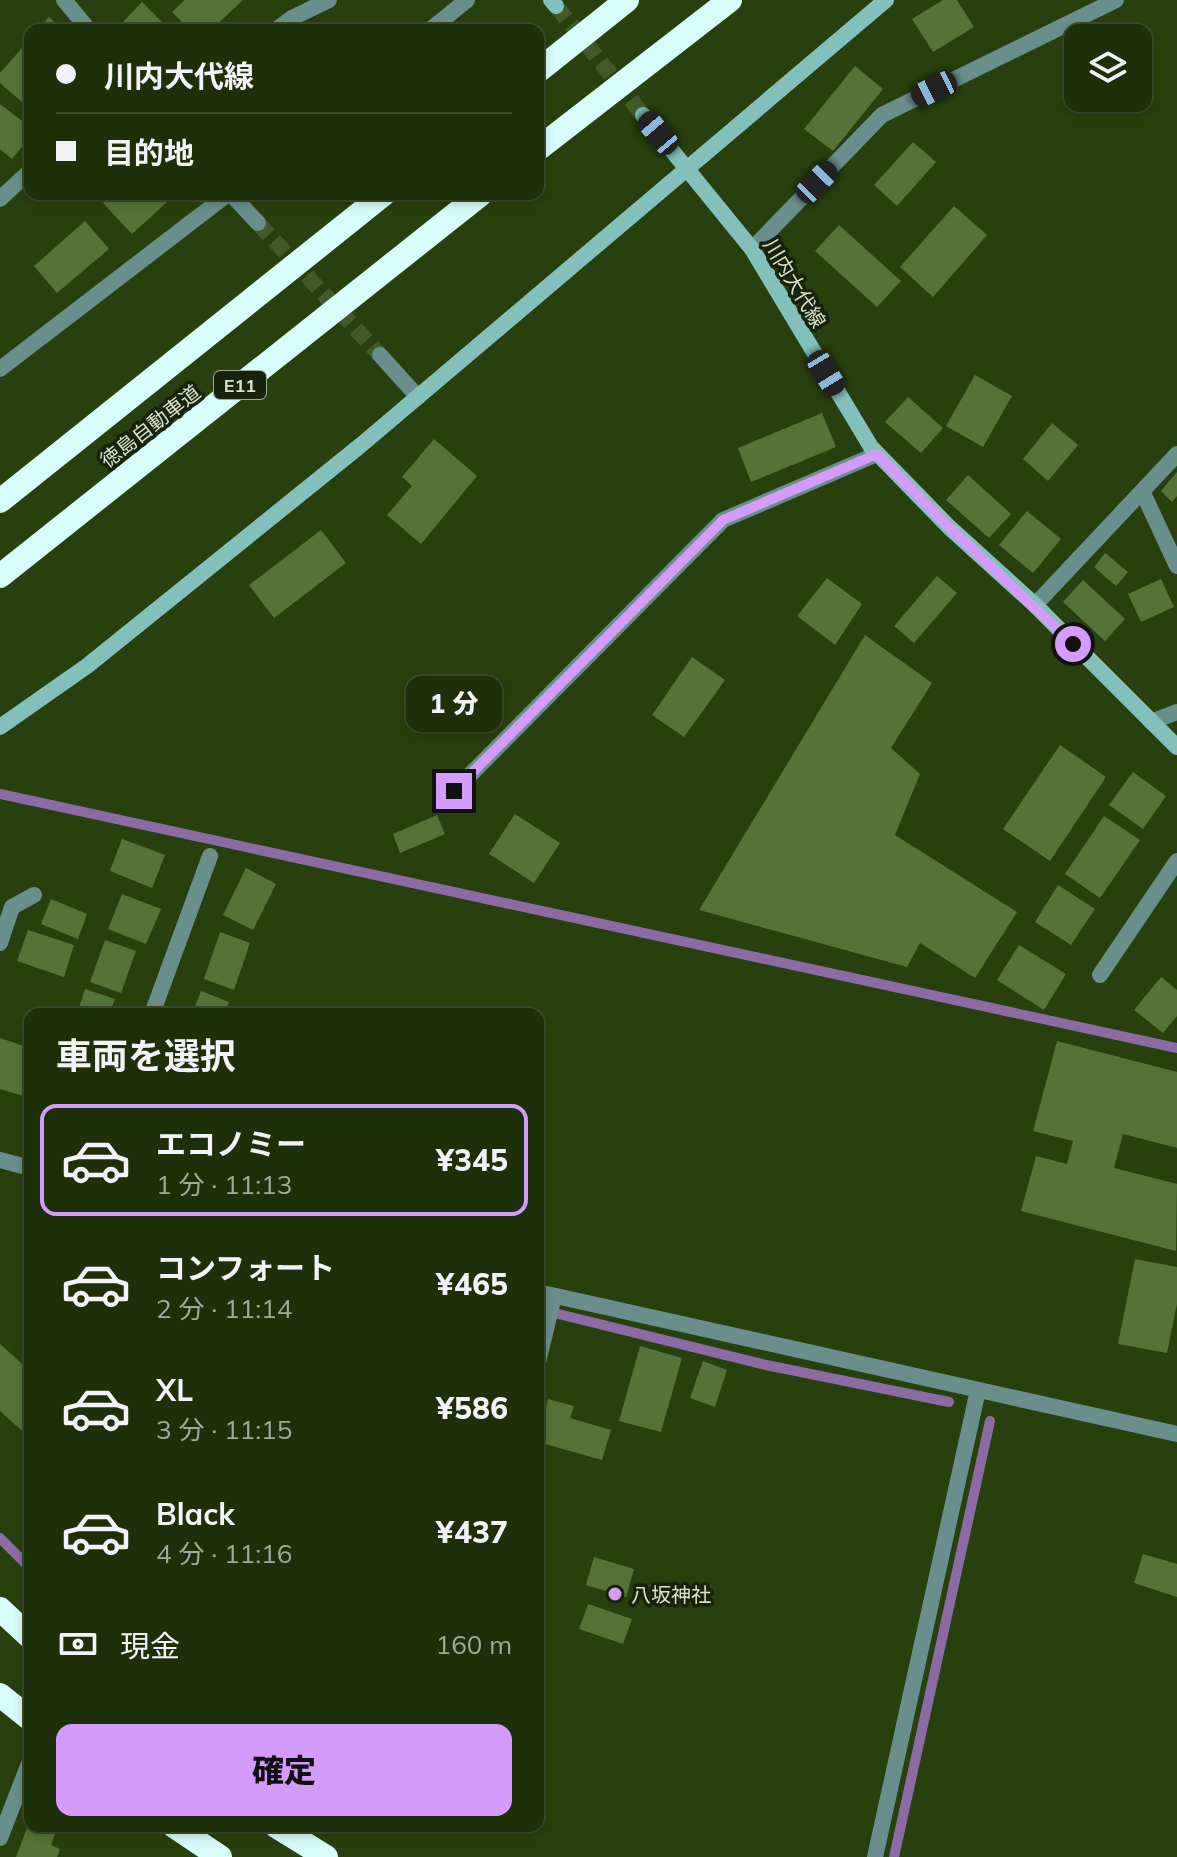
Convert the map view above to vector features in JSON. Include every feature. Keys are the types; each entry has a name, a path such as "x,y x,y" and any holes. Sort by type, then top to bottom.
{"highway":[{"path":"544,66 627,0"},
{"path":"544,144 730,0"},
{"name":"徳島自動車道","path":"0,501 376,200"},
{"name":"徳島自動車道","path":"0,576 473,200"},
{"path":"0,1609 24,1631"},
{"path":"0,1695 24,1714"},
{"path":"183,1832 220,1857"},
{"path":"286,1832 326,1857"}],"street":[{"path":"64,0 84,24"},
{"path":"284,24 329,0"},
{"path":"437,24 467,0"},
{"path":"0,727 87,666 418,397 886,0"},
{"path":"752,249 882,115 1116,0"},
{"name":"川内大代線","path":"643,115 752,249 871,447 949,527 1035,605 1177,747"},
{"path":"0,199 24,177"},
{"path":"0,369 221,200"},
{"path":"235,200 258,223"},
{"path":"380,355 418,397"},
{"path":"454,791 723,520 877,454"},
{"path":"1035,605 1177,454"},
{"path":"1143,493 1177,566"},
{"path":"1151,722 1177,712"},
{"path":"154,1008 210,856"},
{"path":"1100,975 1177,861"},
{"path":"0,943 12,907 34,895"},
{"path":"0,1160 24,1166"},
{"path":"546,1294 1177,1434"},
{"path":"875,1857 978,1390"},
{"path":"0,1838 24,1776"}],"building":[{"path":"185,0 243,0 217,24 184,24 172,12"},
{"path":"943,0 957,0 974,27 933,52 912,19"},
{"path":"142,2 164,24 121,24"},
{"path":"49,17 57,24 43,24"},
{"path":"24,46 24,104 0,83 0,73"},
{"path":"855,66 883,89 833,151 804,129"},
{"path":"0,104 24,122 24,144 12,159 0,149"},
{"path":"913,142 936,162 897,206 874,185"},
{"path":"106,200 169,200 132,234 103,203"},
{"path":"954,206 987,235 933,297 900,267"},
{"path":"85,221 109,249 57,293 34,266"},
{"path":"839,225 901,281 877,307 815,251"},
{"path":"975,375 1012,396 983,447 946,426"},
{"path":"908,397 943,428 921,453 885,422"},
{"path":"822,413 836,447 751,482 738,448"},
{"path":"1052,423 1078,445 1048,481 1023,459"},
{"path":"434,439 477,476 421,544 387,515 412,486 402,477"},
{"path":"1177,472 1177,496 1172,502 1161,491"},
{"path":"968,475 1011,514 989,538 946,500"},
{"path":"1027,511 1061,539 1033,573 999,545"},
{"path":"321,530 346,563 274,618 249,585"},
{"path":"1105,553 1128,572 1116,586 1094,567"},
{"path":"937,576 957,593 914,643 894,626"},
{"path":"827,578 862,604 835,645 797,616"},
{"path":"1161,579 1174,607 1141,622 1128,594"},
{"path":"1083,580 1125,619 1105,641 1063,602"},
{"path":"865,635 932,683 891,748 920,774 895,835 1017,912 975,978 920,943 907,967 699,910"},
{"path":"692,657 725,680 684,737 652,715"},
{"path":"1060,745 1106,777 1050,861 1003,829"},
{"path":"1133,772 1166,796 1143,829 1109,805"},
{"path":"515,814 560,843 534,883 489,854"},
{"path":"437,815 445,834 400,853 393,834"},
{"path":"1104,816 1140,840 1100,898 1065,874"},
{"path":"122,839 165,855 152,888 110,871"},
{"path":"246,868 276,884 253,930 223,915"},
{"path":"1058,885 1095,909 1071,945 1035,922"},
{"path":"122,894 161,909 146,944 108,929"},
{"path":"51,899 87,914 78,939 41,924"},
{"path":"28,930 74,945 64,977 17,961"},
{"path":"220,932 250,943 234,990 204,979"},
{"path":"105,940 136,951 121,993 90,982"},
{"path":"1019,945 1066,974 1044,1010 997,980"},
{"path":"1161,977 1177,990 1177,1016 1163,1033 1134,1010"},
{"path":"85,989 115,999 111,1008 79,1008"},
{"path":"201,991 229,1002 227,1008 194,1008"},
{"path":"0,1038 24,1046 24,1096 0,1089"},
{"path":"1057,1041 1177,1072 1177,1148 1123,1134 1114,1168 1177,1184 1176,1251 1021,1211 1036,1156 1067,1164 1073,1141 1033,1131"},
{"path":"1135,1259 1177,1267 1177,1304 1167,1353 1118,1344"},
{"path":"0,1344 24,1366 24,1433 0,1411"},
{"path":"640,1346 682,1358 661,1432 619,1421"},
{"path":"703,1361 727,1370 715,1407 690,1398"},
{"path":"548,1399 574,1406 570,1418 611,1430 602,1460 544,1444 544,1416"},
{"path":"1143,1554 1177,1564 1177,1597 1134,1583"},
{"path":"594,1557 634,1569 626,1597 586,1585"},
{"path":"588,1604 632,1619 623,1644 579,1629"},
{"path":"25,1832 56,1832 51,1845 60,1849 57,1857 16,1857"}],"waterway":[{"path":"0,794 1177,1048"},
{"path":"544,1310 766,1365 949,1402"},
{"path":"894,1857 990,1421"},
{"path":"0,1538 24,1562"}],"tunnel":[{"path":"556,6 643,115"},
{"path":"258,223 380,355"}],"place":[{"name":"八坂神社","path":"615,1594"}],"route":[{"path":"454,791 723,520 877,454 1073,644"}]}
